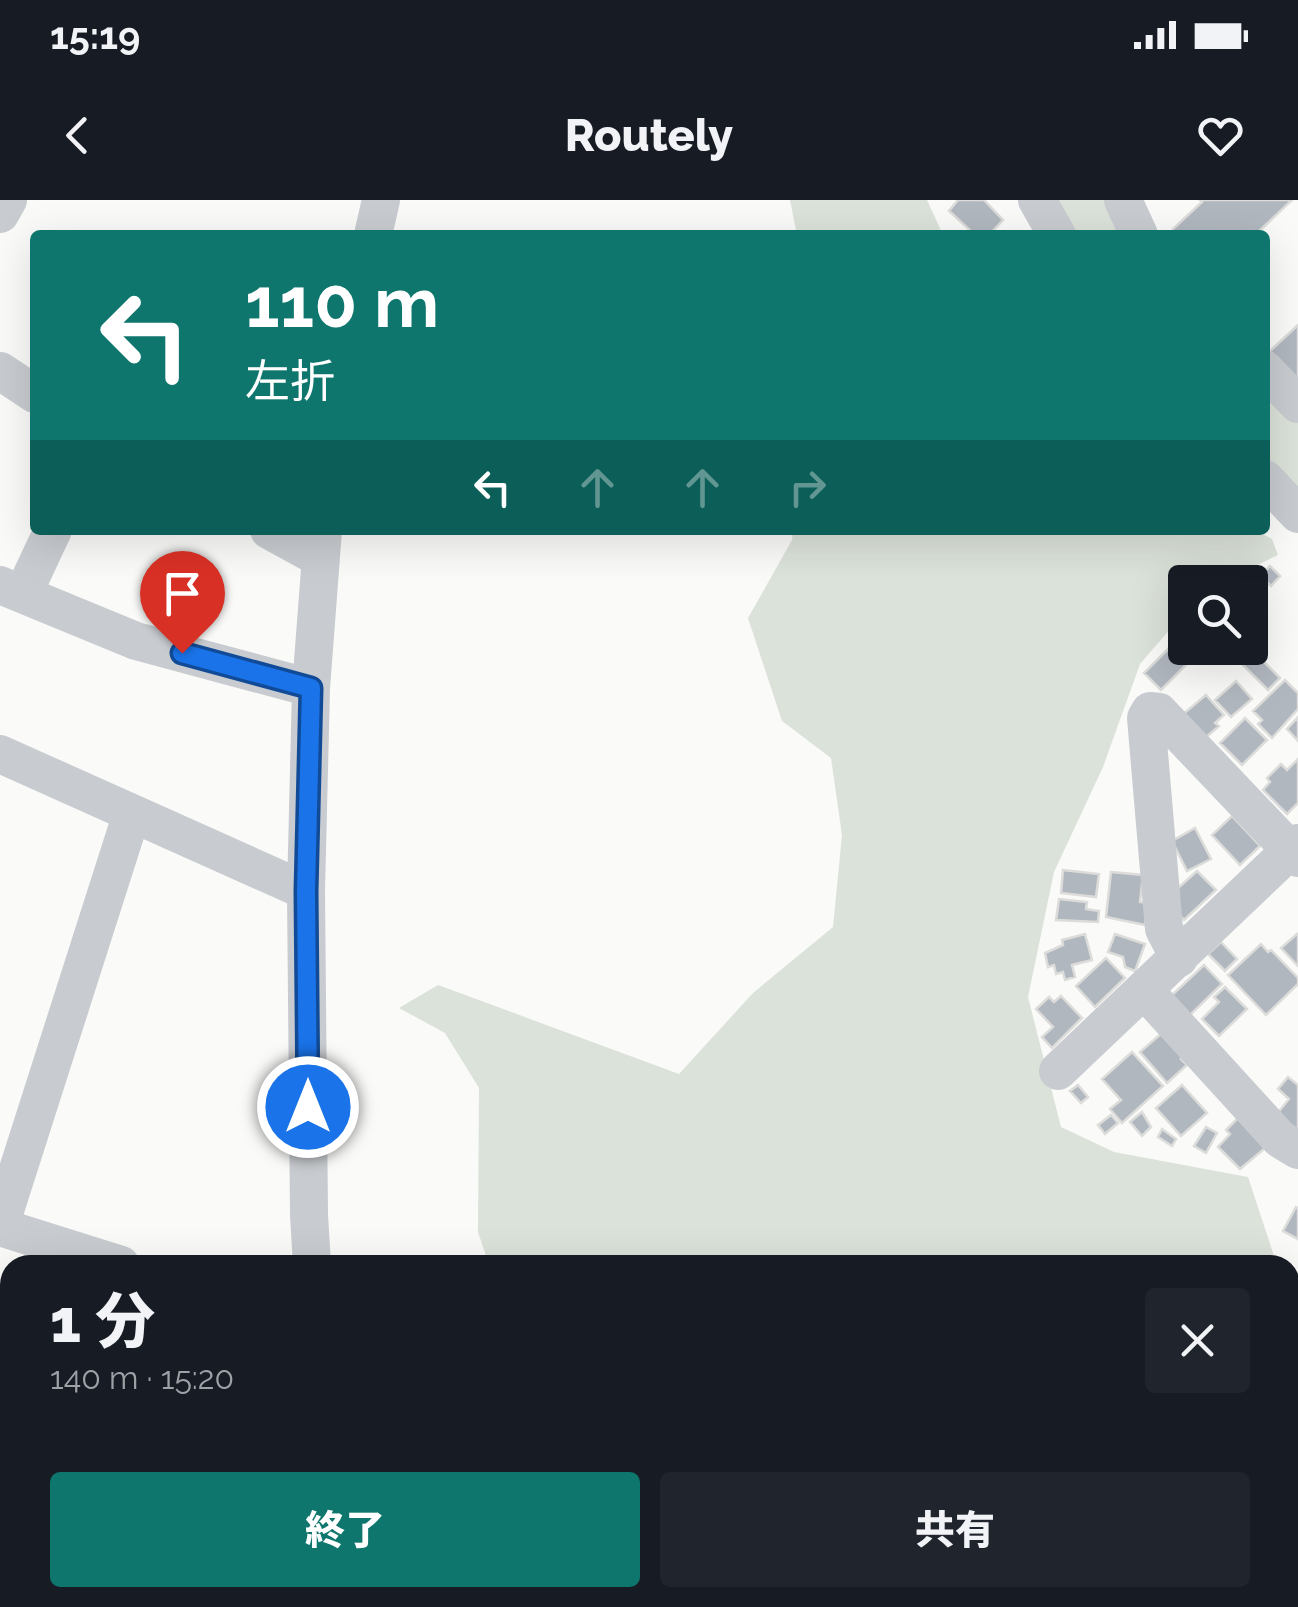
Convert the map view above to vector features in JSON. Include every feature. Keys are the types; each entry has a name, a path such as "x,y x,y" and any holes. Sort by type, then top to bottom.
{"street":[{"path":"0,214 8,200"},
{"path":"375,230 381,200"},
{"path":"1037,200 1054,230"},
{"path":"1123,200 1137,230"},
{"path":"0,371 30,391"},
{"path":"1270,375 1298,404"},
{"path":"1270,484 1298,514"},
{"path":"49,535 11,589 136,640 311,688"},
{"path":"288,535 321,544 311,688 306,891 311,1255"},
{"path":"1058,1072 1296,850 1159,712 1150,711 1146,718 1164,929 1179,958"},
{"path":"0,754 306,891"},
{"path":"2,1255 132,812"},
{"path":"1145,991 1280,1139 1298,1150"},
{"path":"9,1229 90,1255"}],"shaded area":[{"path":"790,200 927,200 941,230 796,230"},
{"path":"1058,200 1107,200 1123,230 1069,230"},
{"path":"1270,389 1298,418 1298,498 1270,469"},
{"path":"792,535 1264,535 1272,539 1278,555 1257,565 1168,565 1168,632 1140,664 1103,767 1054,872 1028,997 1061,1127 1114,1152 1248,1177 1274,1255 486,1255 478,1232 479,1088 445,1033 399,1008 438,985 679,1074 753,993 833,927 842,835 831,758 782,721 748,618"}],"building":[{"path":"958,200 984,200 1003,220 994,230 970,230 949,211"},
{"path":"1292,200 1260,230 1173,229 1202,202"},
{"path":"1298,325 1298,380 1270,351"},
{"path":"1270,566 1280,576 1271,586 1268,583"},
{"path":"1168,649 1168,665 1186,665 1161,690 1144,673"},
{"path":"1243,665 1267,665 1280,678 1268,690"},
{"path":"1285,680 1298,693 1298,709 1272,738 1258,724 1262,720 1253,711"},
{"path":"1236,681 1252,699 1231,717 1215,700"},
{"path":"1206,695 1224,715 1215,723 1219,726 1204,739 1182,715"},
{"path":"1298,717 1298,741 1287,729"},
{"path":"1245,718 1267,740 1242,765 1220,743"},
{"path":"1298,759 1298,803 1287,814 1263,790 1270,782 1267,778 1281,764 1287,770"},
{"path":"1232,816 1260,846 1240,865 1212,835"},
{"path":"1195,828 1211,859 1187,871 1172,841"},
{"path":"1063,870 1099,874 1096,897 1061,893"},
{"path":"1197,871 1216,890 1184,920 1177,912 1178,888"},
{"path":"1111,872 1143,875 1140,902 1148,903 1145,925 1106,917"},
{"path":"1059,899 1087,902 1086,909 1099,911 1098,922 1056,920"},
{"path":"1085,934 1092,960 1072,965 1075,977 1065,980 1063,972 1056,974 1054,965 1048,967 1045,953 1063,945 1062,940"},
{"path":"1115,934 1145,944 1135,971 1125,967 1123,957 1108,952"},
{"path":"1298,935 1298,966 1281,948"},
{"path":"1221,942 1237,959 1225,971 1208,954"},
{"path":"1261,944 1298,978 1298,984 1266,1015 1228,975"},
{"path":"1106,958 1125,978 1095,1007 1076,986"},
{"path":"1204,965 1222,984 1189,1016 1171,996"},
{"path":"1225,987 1247,1009 1219,1036 1202,1019 1219,1002 1214,997"},
{"path":"1061,996 1082,1018 1052,1048 1042,1037 1053,1027 1036,1009 1049,997 1054,1002"},
{"path":"1163,1032 1185,1057 1181,1059 1187,1065 1167,1083 1140,1052"},
{"path":"1132,1052 1163,1086 1122,1123 1110,1109 1121,1100 1102,1079"},
{"path":"1288,1077 1298,1085 1298,1132 1276,1115 1289,1099 1278,1089"},
{"path":"1078,1085 1088,1097 1081,1103 1070,1091"},
{"path":"1182,1085 1207,1113 1181,1136 1156,1108"},
{"path":"1142,1112 1151,1127 1142,1136 1130,1122"},
{"path":"1111,1115 1118,1123 1105,1134 1098,1125"},
{"path":"1241,1115 1270,1144 1240,1169 1218,1147 1230,1134 1226,1130"},
{"path":"1206,1127 1217,1133 1206,1153 1194,1146"},
{"path":"1162,1129 1176,1139 1172,1146 1158,1137"},
{"path":"1298,1208 1298,1239 1283,1231"}],"route":[{"path":"182,653 311,688 306,891 308,1107"}]}
